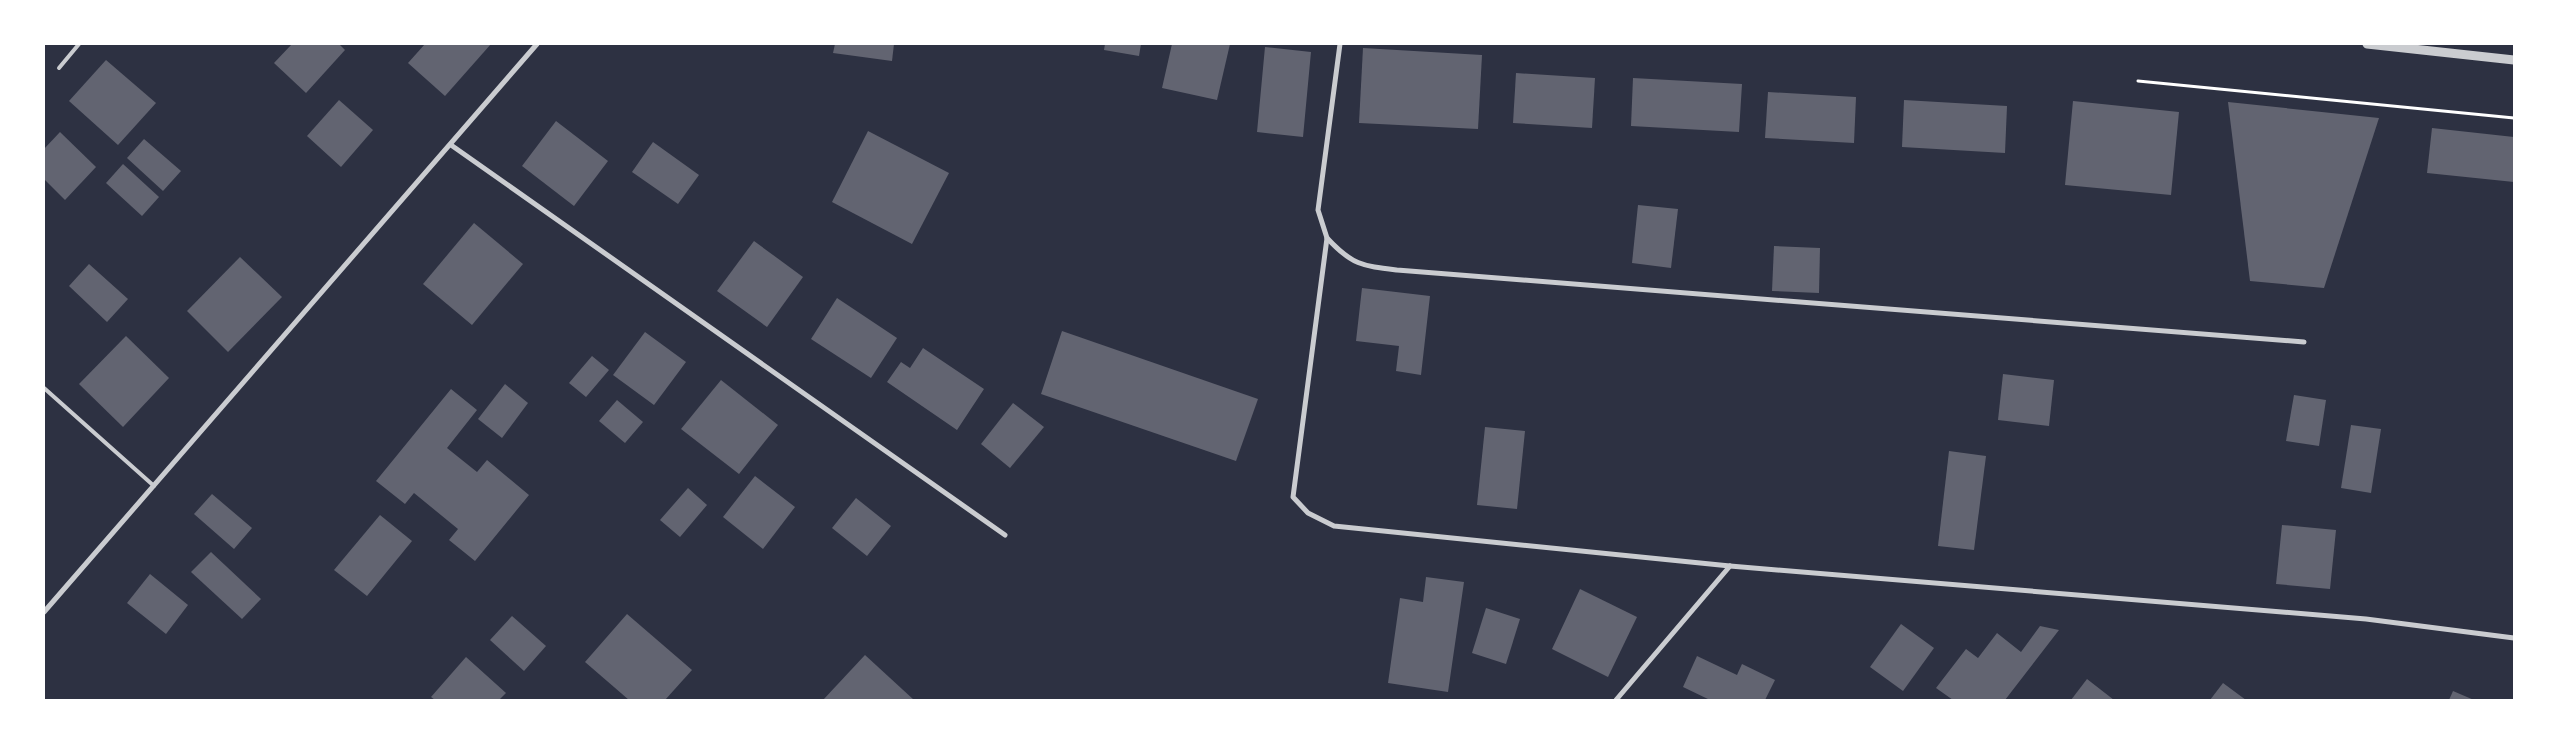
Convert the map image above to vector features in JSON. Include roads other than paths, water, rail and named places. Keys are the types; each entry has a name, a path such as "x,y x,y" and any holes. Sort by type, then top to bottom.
{"street":[{"path":"44,612 537,44"},
{"path":"1340,44 1318,210 1327,238 1293,497 1308,513 1334,526 1730,566 2366,619 2514,638"},
{"path":"2367,44 2428,47 2514,60"},
{"path":"451,145 1005,535"},
{"path":"1327,238 1345,257 1366,266 1397,270 2304,342"},
{"path":"1616,700 1730,566"}],"lane":[{"path":"59,68 80,44"},
{"path":"44,388 154,486"}]}
